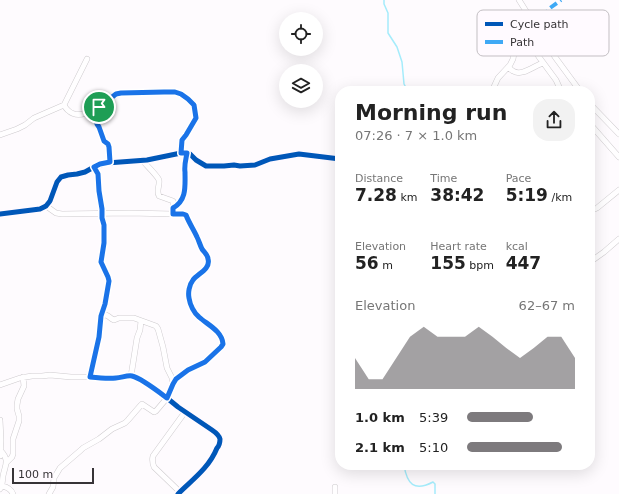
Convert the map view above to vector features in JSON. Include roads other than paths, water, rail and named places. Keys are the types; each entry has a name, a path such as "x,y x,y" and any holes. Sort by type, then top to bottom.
{"street":[{"path":"519,0 525,10"},
{"path":"494,86 498,78 508,67 513,56"},
{"path":"539,56 559,86"},
{"path":"554,56 576,86"},
{"path":"0,135 17,129 34,118 64,105 87,59"},
{"path":"508,67 513,72 518,73 527,71 538,64 543,63"},
{"path":"64,105 66,110 81,115 99,107 116,94 164,92 175,92 181,94 193,104 196,118 182,140 181,153"},
{"path":"99,107 96,119 104,141 109,147 110,162"},
{"path":"595,109 619,134"},
{"path":"595,130 619,157"},
{"path":"0,214 40,209 46,206 50,201 57,182 61,178 68,175 85,172 100,164 110,162 142,160 181,153 190,154 206,166 213,167 255,165 270,159 299,154 335,158"},
{"path":"173,211 182,199 185,191 184,171 187,153"},
{"path":"142,160 159,180 157,193 159,196 172,200 173,211"},
{"path":"90,377 109,281 101,262 104,243 104,225 98,174 94,167"},
{"path":"595,209 619,190"},
{"path":"46,206 59,214 173,211 186,215 208,259 207,267 191,283 189,297 195,313 216,331 223,344 205,362 181,375 173,384 167,398 156,411 154,412 142,404 125,423 112,429 99,439 83,448 60,468 54,478 53,487 49,494"},
{"path":"595,258 619,239"},
{"path":"101,316 108,316 112,319 134,318 156,326 163,347 167,368 173,384"},
{"path":"131,376 141,320"},
{"path":"0,385 24,377 50,375 98,378 134,376 144,382 216,433 220,439 220,443 207,466 179,493 154,466 152,460 153,456 185,412"},
{"path":"6,463 13,454 13,439 20,421 17,405 18,398 24,386 24,377"},
{"path":"0,420 0,453 6,457 6,467 1,488 7,487 13,494"},
{"path":"335,487 335,494"}],"waterway":[{"path":"384,0 388,13 388,33 397,47 402,62 405,86"},
{"path":"405,470 409,481 416,486 426,485 433,482 435,484 435,494"}]}
